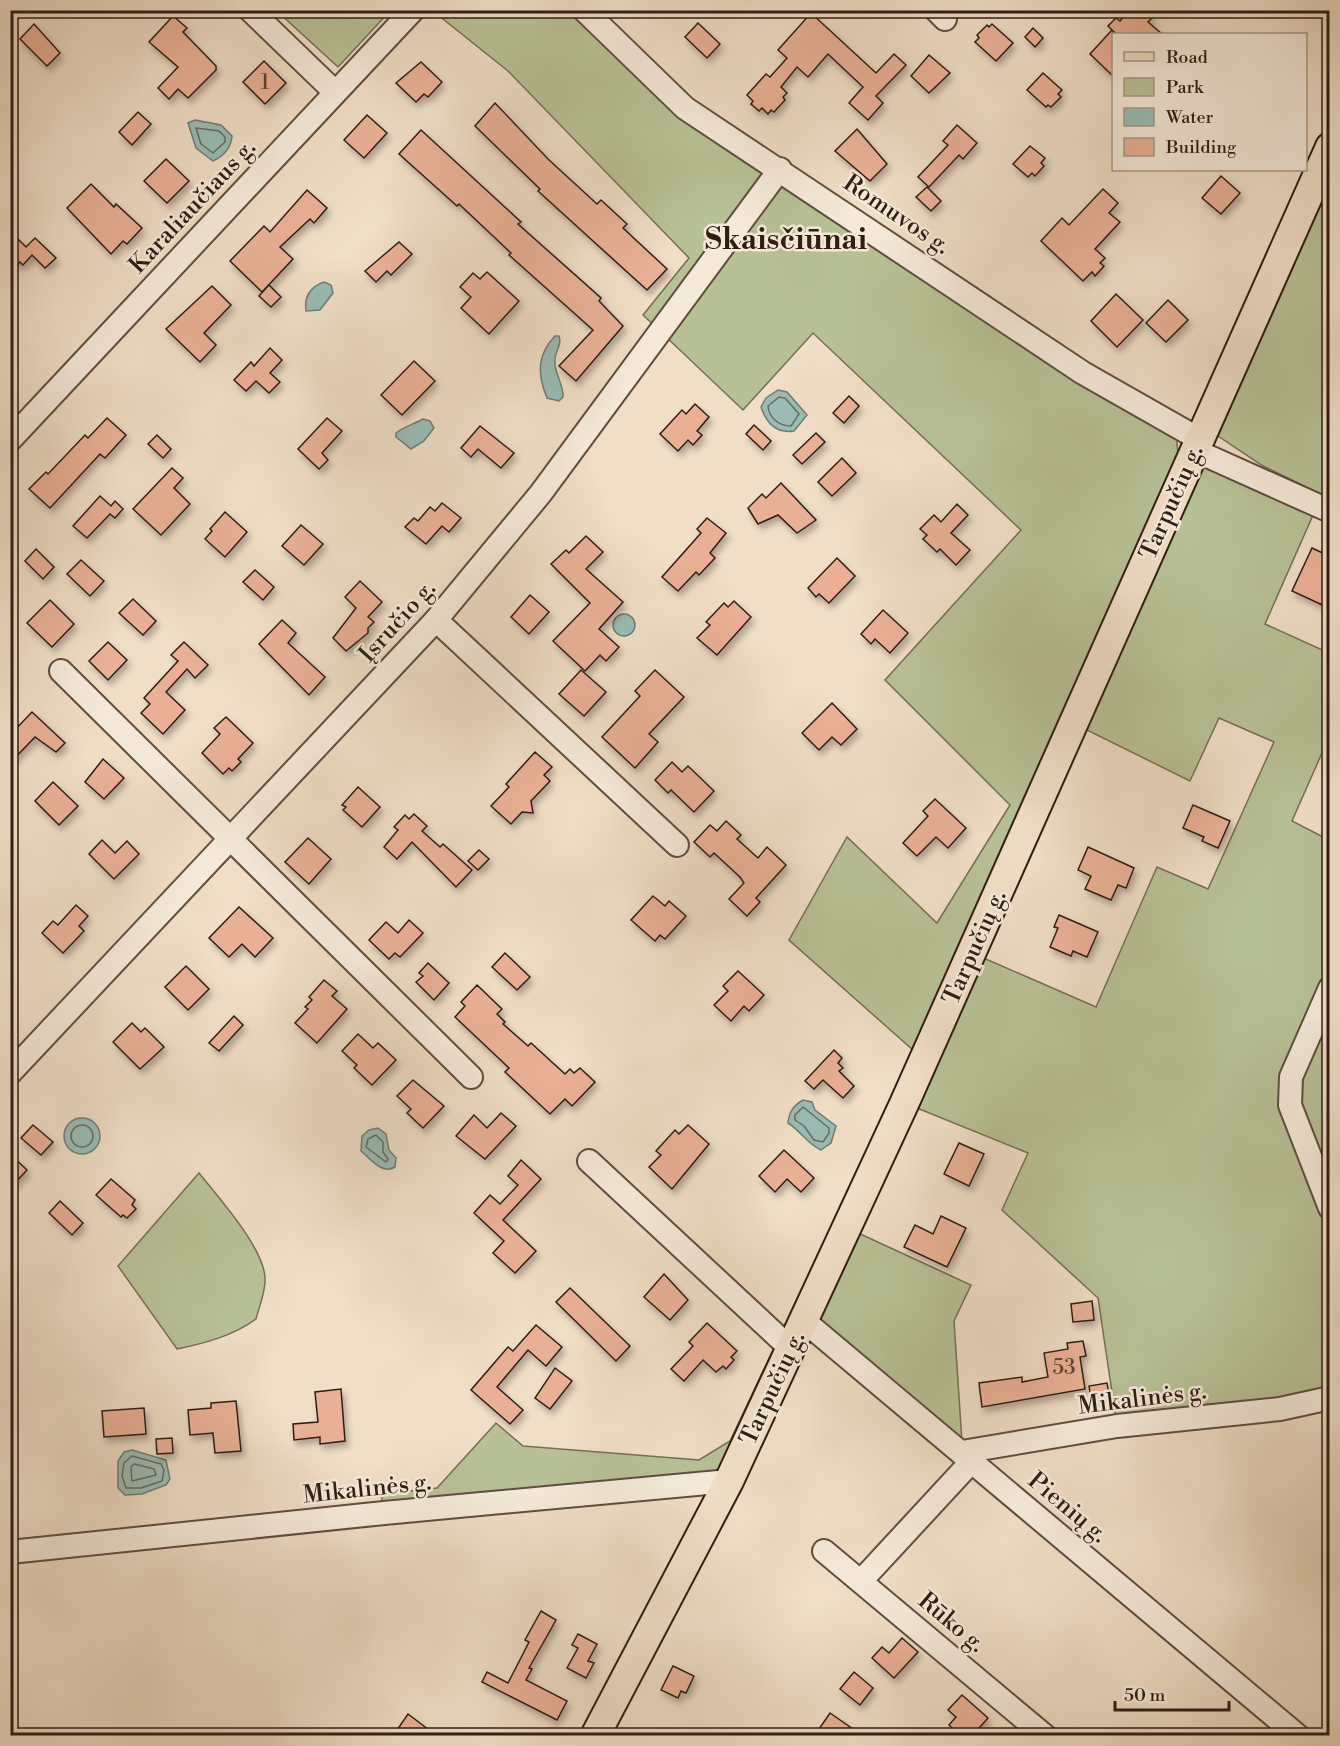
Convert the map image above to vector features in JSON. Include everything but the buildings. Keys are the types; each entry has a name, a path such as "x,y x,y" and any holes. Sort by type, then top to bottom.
{"main road":[{"name":"Tarpučių g.","path":"595,1736 729,1481 972,953 1329,147"}],"street":[{"path":"250,10 335,92"},
{"name":"Karaliaučiaus g.","path":"10,440 413,10"},
{"name":"Romuvos g.","path":"584,10 685,108 780,168 1083,373 1196,445 1329,511"},
{"name":"Įsručio g.","path":"10,1073 436,620 541,493 780,168"},
{"path":"436,620 676,845"},
{"path":"61,671 471,1077"},
{"path":"1329,988 1292,1077 1290,1105 1329,1208"},
{"path":"588,1161 790,1348"},
{"name":"Pienių g.","path":"803,1320 1298,1736"},
{"name":"Mikalinės g.","path":"967,1457 1117,1426 1280,1408 1329,1398"},
{"path":"861,1581 967,1457"},
{"name":"Mikalinės g.","path":"10,1552 384,1513 729,1481"},
{"name":"Rūko g.","path":"824,1551 1045,1736"}],"green space":[{"path":"277,11 390,11 338,67"},
{"path":"433,11 584,11 685,108 1176,428 1178,456 1194,450 1317,506 1265,624 1329,653 1329,737 1292,821 1329,840 1329,1398 1117,1426 1098,1298 1002,1210 1028,1153 912,1106 729,1481 384,1513 381,1494 437,1488 496,1423 523,1446 699,1460 730,1441 914,1051 789,940 847,837 937,923 1010,805 885,680 1021,530 813,333 743,410 643,315 689,258 508,71","holes":["1219,718 1274,742 1208,889 1157,867 1096,1007 972,953 1073,723 1190,781"]},
{"path":"1326,170 1330,172 1329,498 1263,466 1218,436"},
{"path":"199,1173 239,1223 257,1252 263,1266 264,1288 256,1319 218,1338 177,1349 118,1266"},
{"path":"856,1232 971,1285 954,1321 962,1442 822,1331 817,1314"}],"water":[{"path":"195,120 221,125 232,136 226,151 213,161 196,148 188,123"},
{"path":"324,282 331,285 333,293 320,310 306,311 309,293"},
{"path":"555,336 559,336 560,339 555,364 563,392 563,397 559,401 547,398 540,373 545,350"},
{"path":"778,390 787,392 807,415 794,431 777,429 769,422 761,407 766,398"},
{"path":"423,419 430,421 434,428 424,441 411,449 396,437 399,431"},
{"path":"624,614 632,617 635,625 632,633 624,636 616,633 613,625 616,617"},
{"path":"803,1100 812,1102 815,1110 836,1126 831,1143 821,1150 788,1123 792,1110"},
{"path":"82,1118 95,1123 100,1136 95,1149 82,1154 69,1149 64,1136 69,1123"},
{"path":"378,1128 386,1134 389,1150 396,1158 395,1167 390,1169 381,1168 361,1151 362,1136 369,1130"},
{"path":"132,1450 166,1460 170,1479 166,1485 142,1494 125,1495 118,1488 118,1461 124,1452"}],"district":[{"name":"Skaisčiūnai","path":"786,239"}]}
